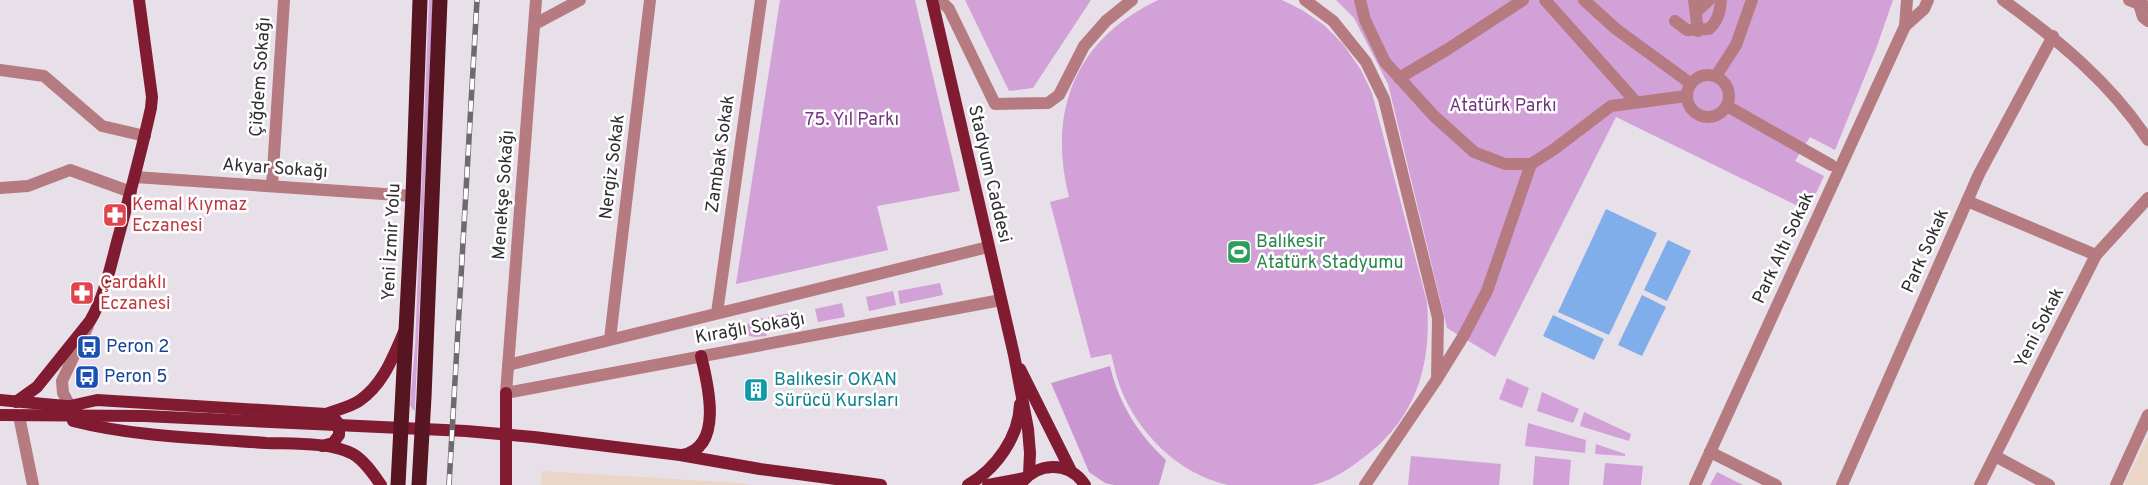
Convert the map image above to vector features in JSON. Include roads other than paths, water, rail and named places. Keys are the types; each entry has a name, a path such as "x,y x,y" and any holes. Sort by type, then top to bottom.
{"highway":[{"name":"Yeni İzmir Yolu","path":"398,485 413,196 420,0"},
{"path":"419,485 440,0"}],"main road":[{"path":"16,402 37,387 90,321 104,288 135,178 152,97 139,0"},
{"name":"Stadyum Caddesi","path":"932,0 1014,355"},
{"path":"326,414 358,401 375,387 389,367 406,328"},
{"path":"1014,355 1028,428 1030,453 1024,479"},
{"path":"1014,355 1071,470"},
{"path":"680,455 695,450 702,444 707,434 710,389 701,356"},
{"path":"506,393 508,482"},
{"path":"968,485 989,470 1007,445 1019,413 1020,394"},
{"path":"0,400 70,406 144,416"},
{"path":"54,416 101,428 160,435 322,446 328,446 337,440 340,429 336,419 326,414 96,400 70,406"},
{"path":"0,415 144,416 466,431 534,437 680,455 760,469 881,485"},
{"path":"322,446 353,454 381,485"},
{"path":"988,485 1024,479 1046,466 1059,466 1071,470 1081,478 1085,485"}],"street":[{"name":"Çiğdem Sokağı","path":"272,186 284,0"},
{"name":"Menekşe Sokağı","path":"506,393 536,0"},
{"path":"535,24 580,0"},
{"name":"Nergiz Sokak","path":"610,339 650,0"},
{"name":"Zambak Sokak","path":"717,313 761,0"},
{"path":"940,0 948,9 995,104 1048,103 1059,95 1084,46 1106,21 1132,0"},
{"path":"1305,0 1333,21 1355,48 1366,62 1384,99 1438,318 1437,379"},
{"path":"1360,0 1365,20 1385,62 1399,78 1434,116 1474,152 1505,164 1531,164 1553,150 1611,106 1686,96"},
{"path":"1399,78 1448,49 1523,0"},
{"path":"1544,0 1636,102"},
{"path":"1584,0 1616,29 1690,83"},
{"path":"1698,31 1695,6 1709,0"},
{"path":"1675,20 1687,30 1709,29 1715,24 1720,13 1721,0"},
{"path":"1716,76 1736,45 1752,0"},
{"path":"1905,26 1907,0"},
{"path":"1905,26 1920,13 1928,0"},
{"path":"2004,0 2053,36 2106,86 2138,124 2148,140"},
{"path":"2138,4 2143,17 2148,21"},
{"name":"Park Altı Sokak","path":"1695,485 1905,26"},
{"name":"Park Sokak","path":"1842,485 1979,174 2053,36"},
{"path":"0,70 44,76 102,126 145,136"},
{"path":"1701,75 1716,76 1726,85 1729,99 1727,106 1716,115 1702,117 1691,109 1686,96 1690,83 1701,75"},
{"path":"1727,106 1831,165"},
{"path":"1365,485 1437,379 1488,291 1531,164"},
{"path":"0,188 28,186 70,170 131,192"},
{"name":"Akyar Sokağı","path":"135,178 413,196"},
{"name":"Yeni Sokak","path":"1980,485 2096,255 2148,198"},
{"path":"1967,201 2096,255"},
{"name":"Kırağlı Sokağı","path":"508,365 988,247"},
{"name":"Kırağlı Sokağı","path":"506,393 1001,300"},
{"path":"70,406 62,381 90,321"},
{"path":"2116,485 2148,415"},
{"path":"19,416 32,485"},
{"path":"1710,452 1776,485"},
{"path":"1996,456 2049,485"}],"water":[{"path":"1606,209 1657,233 1609,335 1558,312"},
{"path":"1668,240 1691,251 1667,301 1644,290"},
{"path":"1642,295 1666,307 1642,356 1618,345"},
{"path":"1553,315 1604,339 1594,360 1543,336"}],"railway":[{"path":"449,485 477,0"}],"place":[{"name":"Kemal Kıymaz Eczanesi","path":"115,215"},
{"name":"Balıkesir Atatürk Stadyumu","path":"1239,252"},
{"name":"Çardaklı Eczanesi","path":"82,293"},
{"name":"Peron 2","path":"89,347"},
{"name":"Peron 5","path":"87,377"},
{"name":"Balıkesir OKAN Sürücü Kursları","path":"756,390"}],"park label":[{"name":"Atatürk Parkı","path":"1503,106"},
{"name":"75. Yıl Parkı","path":"852,120"}]}
